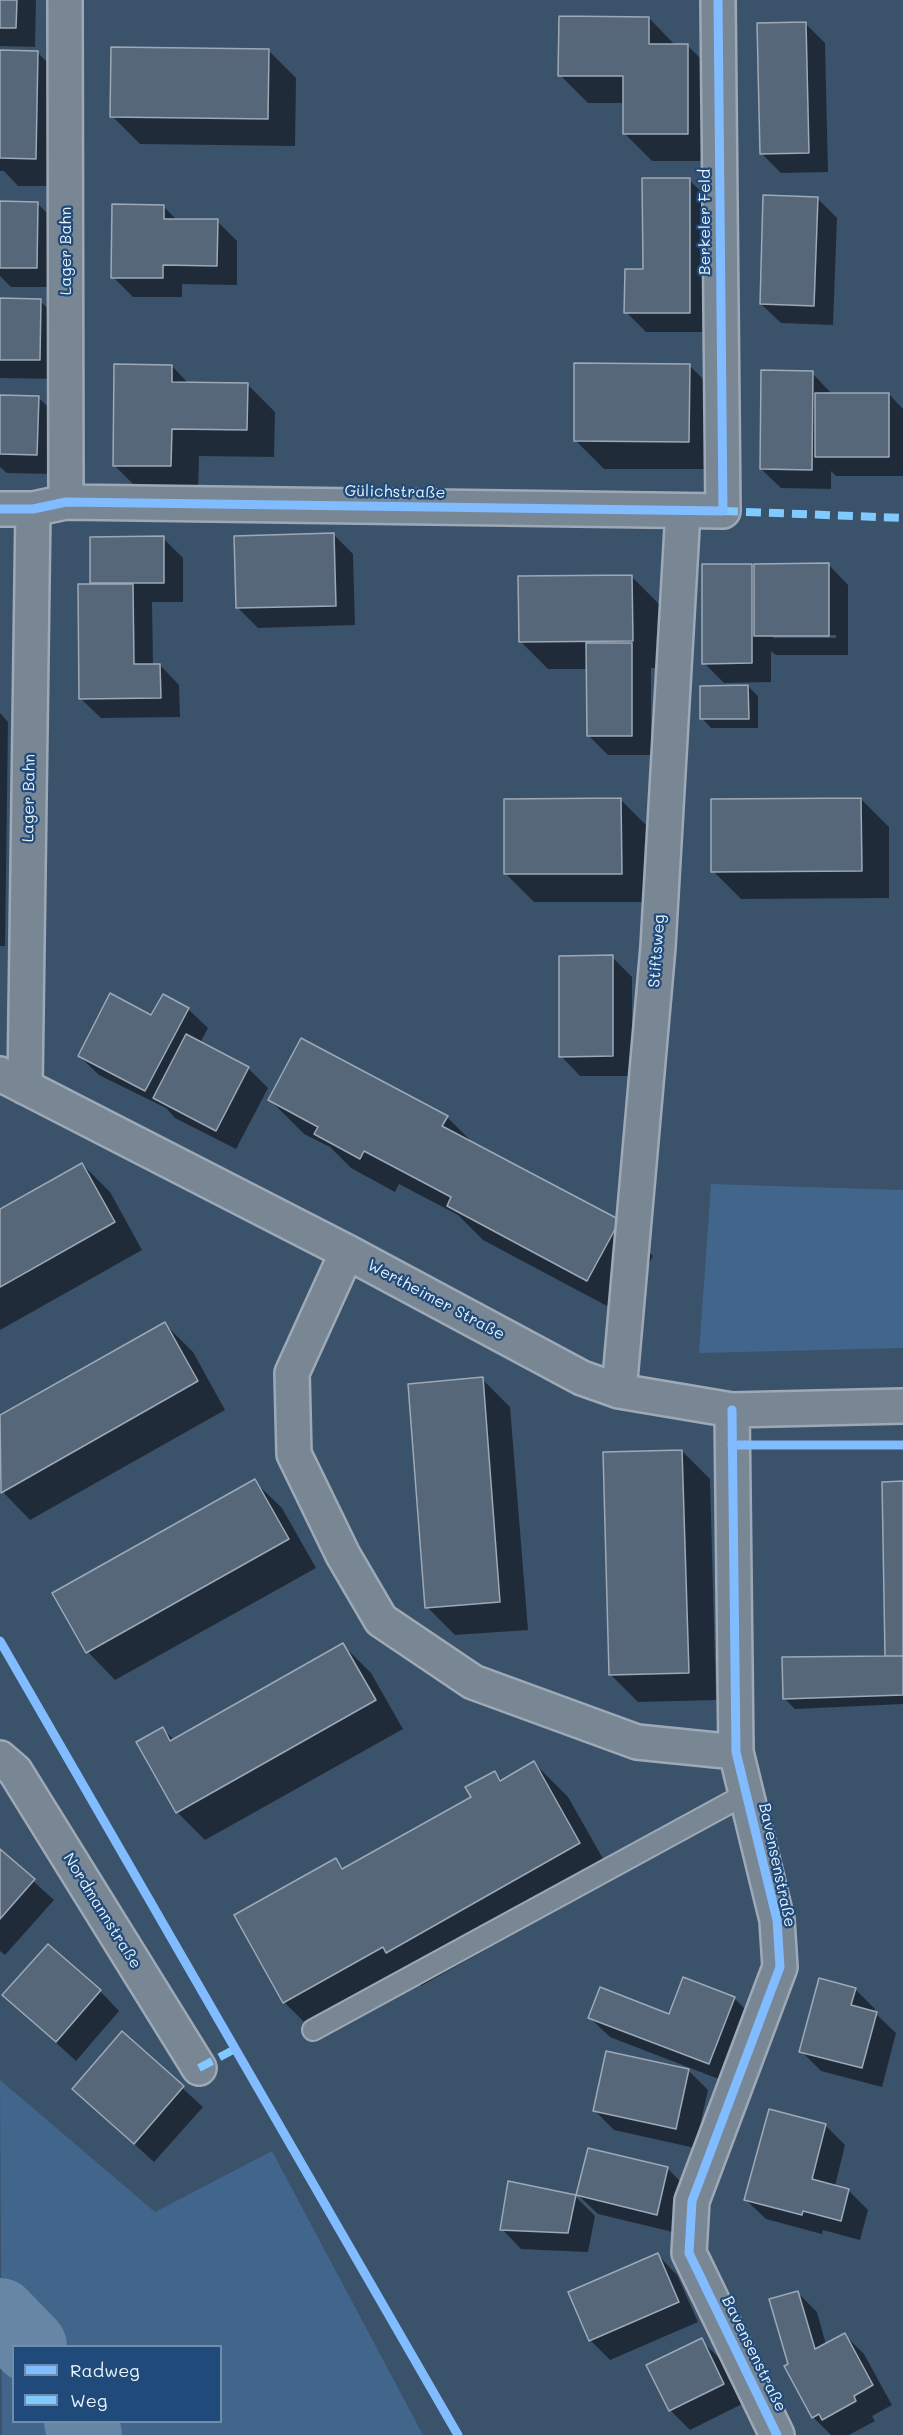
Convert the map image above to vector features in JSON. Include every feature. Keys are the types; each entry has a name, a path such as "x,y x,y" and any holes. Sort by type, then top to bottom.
{"street":[{"name":"Lager Bahn","path":"65,0 66,502"},
{"name":"Berkeler Feld","path":"718,0 722,444"},
{"name":"Gülichstraße","path":"0,509 33,509 66,502 723,511 722,444"},
{"name":"Lager Bahn","path":"13,1080 33,509"},
{"name":"Stiftsweg","path":"619,1390 658,947 683,511"},
{"name":"Wertheimer Straße","path":"13,1080 347,1252 582,1378 619,1390 732,1410 903,1406"},
{"path":"347,1252 292,1373 294,1454 343,1554 381,1620 473,1682 637,1742 736,1752"},
{"name":"Bavensenstraße","path":"732,1410 736,1752 777,1920 780,1967 692,2201 689,2253 777,2435"},
{"name":"Nordmannstraße","path":"0,1758 15,1771 200,2068"}],"lane":[{"path":"313,2030 746,1794"}],"shaded area":[{"path":"711,1184 903,1190 903,1348 699,1353"},
{"path":"0,2080 155,2212 272,2151 423,2435 2,2435"}],"building":[{"path":"0,0 17,0 16,28 0,28"},
{"path":"559,16 649,17 649,44 688,44 688,134 623,134 623,76 558,76"},
{"path":"806,22 809,153 760,154 757,23"},
{"path":"111,47 269,49 268,119 110,117"},
{"path":"0,50 38,51 36,159 0,158"},
{"path":"642,178 690,178 690,313 624,313 625,269 643,269"},
{"path":"763,195 818,197 814,306 760,304"},
{"path":"0,201 38,202 37,268 0,268"},
{"path":"112,204 164,205 164,219 218,219 217,266 163,265 163,278 111,278"},
{"path":"0,298 41,299 40,360 0,360"},
{"path":"574,363 690,364 689,442 574,441"},
{"path":"114,364 172,365 172,382 248,383 247,430 172,429 171,466 113,466"},
{"path":"761,370 813,371 812,470 760,469"},
{"path":"815,393 889,393 889,457 815,457"},
{"path":"0,395 39,396 37,455 0,454"},
{"path":"334,533 336,606 236,608 234,536"},
{"path":"164,536 164,583 90,583 90,537"},
{"path":"829,563 829,636 754,636 754,564"},
{"path":"702,564 752,564 752,663 702,664"},
{"path":"632,575 633,641 519,642 518,576"},
{"path":"78,584 133,584 134,664 160,664 161,698 79,699"},
{"path":"586,643 632,643 632,736 587,736"},
{"path":"748,685 749,719 700,719 700,686"},
{"path":"621,798 622,874 504,874 504,799"},
{"path":"861,798 862,871 711,872 711,799"},
{"path":"613,955 613,1056 559,1057 559,956"},
{"path":"110,993 151,1015 163,994 189,1008 145,1091 78,1056"},
{"path":"186,1034 249,1067 216,1131 153,1098"},
{"path":"301,1038 448,1116 442,1126 620,1220 587,1281 447,1206 451,1197 364,1151 360,1159 314,1134 318,1127 268,1100"},
{"path":"82,1163 115,1222 0,1287 0,1209"},
{"path":"165,1322 198,1381 1,1493 0,1415"},
{"path":"483,1377 500,1602 425,1608 408,1384"},
{"path":"682,1450 689,1673 609,1675 603,1452"},
{"path":"255,1479 289,1539 86,1653 52,1593"},
{"path":"903,1481 903,1656 885,1656 882,1482"},
{"path":"343,1643 376,1700 176,1813 136,1742 163,1727 170,1741"},
{"path":"903,1656 903,1695 783,1699 782,1657"},
{"path":"534,1761 580,1843 386,1953 383,1947 283,2003 234,1915 336,1858 342,1869 471,1797 465,1787 495,1771 500,1781"},
{"path":"0,1849 35,1879 0,1919"},
{"path":"48,1944 101,1990 56,2042 2,1995"},
{"path":"683,1977 735,1997 709,2064 588,2018 600,1987 669,2014"},
{"path":"819,1978 856,1988 851,2005 877,2012 862,2068 799,2052"},
{"path":"122,2031 184,2086 134,2144 72,2089"},
{"path":"606,2051 689,2069 676,2129 593,2111"},
{"path":"769,2109 826,2124 812,2179 849,2189 841,2221 803,2211 802,2215 744,2200"},
{"path":"588,2148 668,2167 657,2215 576,2195"},
{"path":"508,2181 576,2195 568,2233 500,2230"},
{"path":"658,2253 679,2302 589,2341 568,2292"},
{"path":"798,2291 815,2349 845,2333 873,2385 854,2396 856,2401 822,2420 819,2414 812,2418 784,2366 788,2364 769,2299"},
{"path":"702,2338 724,2384 669,2411 646,2365"}],"waterway":[{"path":"0,2315 29,2345"},
{"path":"81,2423 85,2435"}],"marked path":[{"path":"723,511 903,518"},
{"path":"199,2068 235,2049"}],"cycle path":[{"path":"0,509 33,509 66,502 723,511 718,0"},
{"path":"732,1410 736,1752 777,1920 780,1967 692,2201 689,2253 777,2435"},
{"path":"732,1445 903,1445"},
{"path":"0,1641 458,2435"}]}
